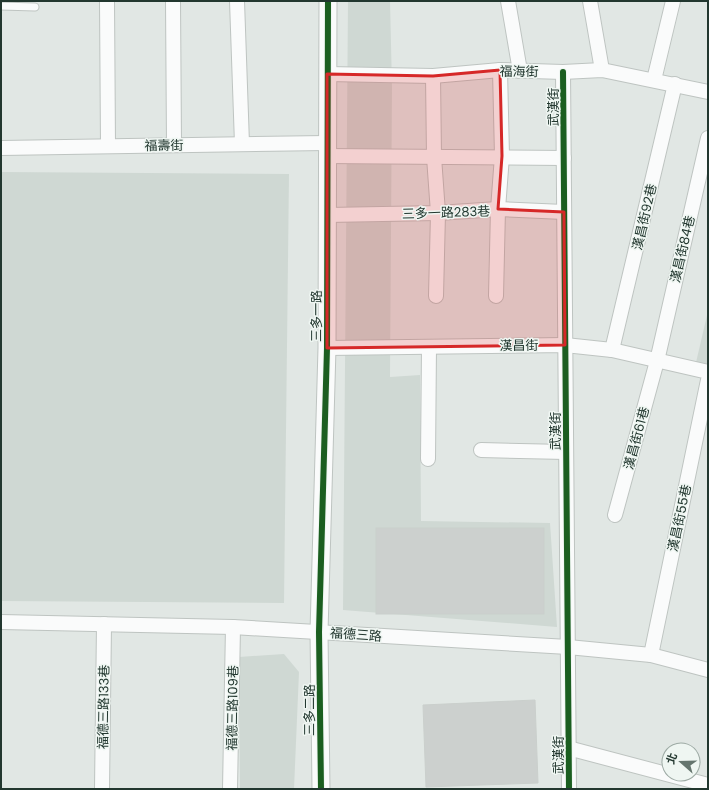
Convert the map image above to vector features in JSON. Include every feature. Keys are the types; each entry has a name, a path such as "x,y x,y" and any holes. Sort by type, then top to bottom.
{"street":[{"path":"107,1 108,146"},
{"path":"173,1 174,145"},
{"path":"237,1 242,144"},
{"name":"三多一路","path":"319,632 327,348 326,149 328,1"},
{"path":"508,1 520,71"},
{"path":"590,1 602,70"},
{"path":"654,80 673,1"},
{"path":"496,296 498,210 502,156 500,70"},
{"name":"福海街","path":"327,74 432,76 500,70 563,72 602,70 708,92"},
{"name":"武漢街","path":"563,72 569,789"},
{"path":"432,76 434,157 438,213 436,296"},
{"name":"漢昌街92巷","path":"612,350 675,84"},
{"name":"漢昌街84巷","path":"656,361 708,138"},
{"name":"福壽街","path":"1,148 242,144 434,157 502,156 564,158"},
{"name":"三多一路283巷","path":"327,215 438,213 498,210 564,212"},
{"name":"漢昌街","path":"327,348 565,345 612,350 708,372"},
{"path":"428,459 429,347"},
{"name":"漢昌街61巷","path":"615,515 656,361"},
{"name":"漢昌街55巷","path":"651,655 708,380"},
{"path":"482,450 566,452"},
{"name":"福德三路","path":"1,622 233,627 568,647 651,655 707,667"},
{"name":"福德三路133巷","path":"102,789 104,624"},
{"name":"福德三路109巷","path":"230,789 233,627"},
{"name":"三多二路","path":"319,632 321,789"},
{"path":"568,748 708,785"}],"lane":[{"path":"1,6 35,7"}],"highlighted area":[{"path":"500,70 502,156 498,209 564,212 565,345 327,348 327,74 433,76"}],"shaded area":[{"path":"348,1 390,1 392,87 390,377 420,375 421,521 550,523 557,627 343,610"},
{"path":"1,172 289,174 284,603 1,601"},
{"path":"708,311 708,374 694,371"},
{"path":"284,654 299,672 294,789 240,789 239,657"}],"building":[{"path":"376,528 544,528 544,614 376,614"},
{"path":"535,700 538,783 426,787 423,705"}],"cycle path":[{"path":"321,789 319,632 327,348 328,1"},
{"path":"563,72 569,789"}]}
